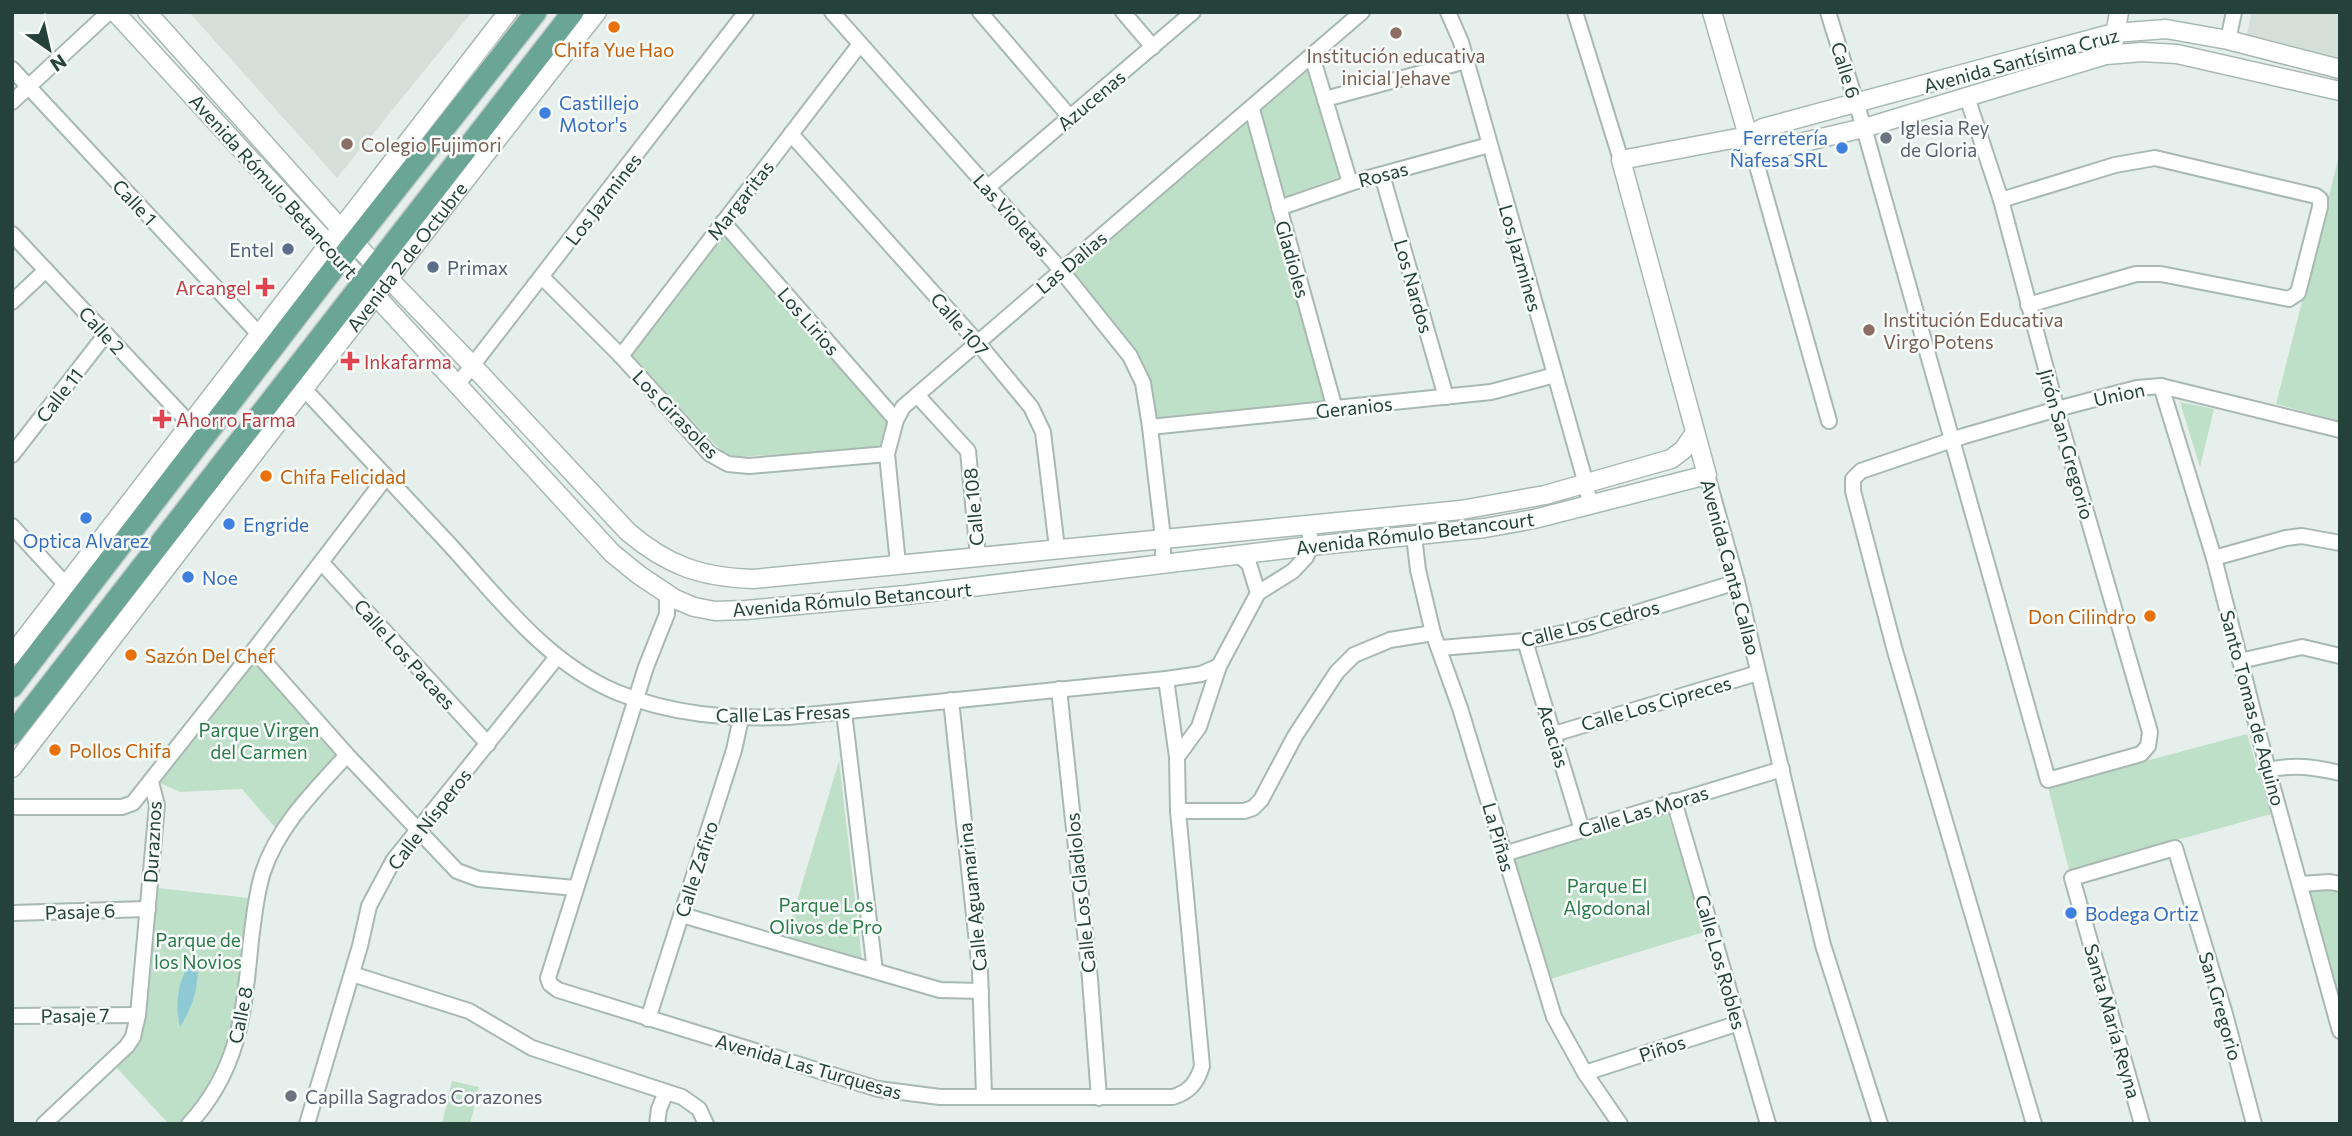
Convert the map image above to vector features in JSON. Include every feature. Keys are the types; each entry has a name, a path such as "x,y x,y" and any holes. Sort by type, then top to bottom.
{"main road":[{"path":"12,687 341,244 536,12"},
{"name":"Avenida 2 de Octubre","path":"12,734 375,280 573,12"}],"street":[{"path":"12,102 109,12"},
{"name":"Avenida Rómulo Betancourt","path":"115,12 375,280 458,384 612,553 639,575 694,607 715,611 746,610 906,595 1497,526 1707,475"},
{"name":"Avenida Rómulo Betancourt","path":"146,12 341,244"},
{"path":"12,655 191,425 258,333 341,244 508,12"},
{"name":"Avenida 2 de Octubre","path":"12,768 305,390 375,280 597,12"},
{"name":"Los Jazmines","path":"458,384 746,12"},
{"name":"Las Violetas","path":"832,12 1061,270 1130,356 1143,383 1150,427 1163,538 1163,565"},
{"path":"980,12 1070,117"},
{"path":"1123,12 1153,47"},
{"name":"Azucenas","path":"988,187 1194,12"},
{"name":"Las Dalias","path":"898,564 887,454 896,420 904,407 1362,12"},
{"name":"Los Jazmines","path":"1448,12 1461,42 1590,505"},
{"name":"Avenida Canta Callao","path":"1575,12 1621,160 1737,582 1823,945 1880,1124"},
{"path":"1712,12 1829,421"},
{"name":"Calle 6","path":"1828,12 1954,440 2048,780"},
{"path":"2114,55 2114,33 2119,12"},
{"path":"2228,40 2234,12"},
{"name":"Avenida Santísima Cruz","path":"1621,160 1748,136 1763,128 2114,33 2165,29 2228,40 2340,69"},
{"name":"Margaritas","path":"621,356 860,44"},
{"name":"Avenida Santísima Cruz","path":"1748,136 1765,151 1864,128 2114,55 2141,52 2177,54 2340,91"},
{"path":"1311,57 1350,183"},
{"path":"1325,99 1466,61"},
{"name":"Calle 1","path":"12,69 258,333"},
{"name":"Jirón San Gregorio","path":"1967,97 2001,200 2057,409 2150,732 2146,750 2136,756 2048,780"},
{"name":"Gladioles","path":"1252,109 1335,409"},
{"name":"Calle 107","path":"791,134 978,342 1031,407 1044,432 1057,548"},
{"name":"Rosas","path":"1279,208 1350,183 1489,145"},
{"path":"2001,200 2115,165 2155,158 2316,195 2320,199 2298,293 2289,299 2161,274 2136,274 2028,305"},
{"name":"Los Nardos","path":"1382,175 1446,397"},
{"name":"Los Lirios","path":"723,222 896,420"},
{"name":"Calle 2","path":"12,234 191,425"},
{"path":"12,303 46,270"},
{"name":"Los Girasoles","path":"542,277 621,356 710,454 727,464 749,466 887,454"},
{"name":"Avenida Rómulo Betancourt","path":"375,280 473,366 628,532 651,552 685,568 722,578 753,579 1461,510 1545,495 1671,459 1683,450 1695,433"},
{"name":"Calle 11","path":"12,455 106,334"},
{"name":"Geranios","path":"1150,427 1491,392 1555,375"},
{"name":"Union","path":"2034,1124 1946,827 1867,544 1853,491 1853,479 1861,471 1954,440 2137,388 2161,386 2340,430"},
{"name":"Santo Tomas de Aquino","path":"2161,386 2214,558 2268,770 2340,1031"},
{"name":"Calle Las Fresas","path":"305,390 499,600 557,657 595,682 670,710 741,718 844,712 1166,679 1201,674 1219,666"},
{"name":"Calle 108","path":"917,395 968,451 978,556"},
{"name":"Duraznos","path":"44,1124 127,1046 133,1037 138,1014 157,805 151,782 386,477"},
{"path":"1177,757 1199,727 1219,666 1258,593 1293,571 1306,557 1311,546 1309,525"},
{"path":"12,526 66,585"},
{"name":"La Piñas","path":"1414,536 1418,570 1433,633 1440,648 1554,1017 1585,1073 1620,1124"},
{"path":"2214,558 2302,536 2340,543"},
{"path":"1239,555 1249,564 1258,593"},
{"name":"Calle Los Pacaes","path":"322,563 488,744"},
{"name":"Calle Los Cedros","path":"1440,648 1525,641 1586,628 1737,582"},
{"name":"Avenida Las Turquesas","path":"667,593 667,614 636,699 575,888 548,978 550,984 558,990 648,1019 878,1088 911,1095 1173,1097 1183,1094 1199,1078 1202,1066 1178,811 1177,757 1166,679"},
{"path":"1178,811 1244,811 1253,808 1261,800 1302,725 1337,672 1354,655 1390,640 1433,633"},
{"name":"Acacias","path":"1525,641 1582,830"},
{"path":"2240,661 2302,647 2340,656"},
{"path":"254,650 347,755 457,871 479,879 575,888"},
{"name":"Calle Nísperos","path":"307,1124 352,974 369,906 393,861 557,657"},
{"name":"Calle Los Cipreces","path":"1554,734 1758,673"},
{"name":"Calle Los Gladiolos","path":"1059,689 1090,979 1099,1098"},
{"name":"Calle Aguamarina","path":"951,700 980,971 985,1096"},
{"path":"844,712 875,971"},
{"name":"Calle Zafiro","path":"648,1019 734,750 741,718"},
{"name":"Calle 8","path":"189,1124 213,1093 235,1047 244,1013 255,906 263,871 282,832 347,755"},
{"path":"2268,770 2308,765 2340,773"},
{"name":"Calle Las Moras","path":"1504,855 1782,769"},
{"path":"12,807 122,807 133,803 151,782"},
{"name":"Calle Los Robles","path":"1674,801 1739,1023 1764,1123"},
{"name":"San Gregorio","path":"2072,878 2175,848 2225,1014 2254,1124"},
{"name":"Santa María Reyna","path":"2072,878 2142,1124"},
{"path":"2300,884 2340,884"},
{"name":"Pasaje 6","path":"12,913 148,909"},
{"path":"681,915 940,990 981,991"},
{"path":"352,974 469,1011 532,1048 682,1097 699,1109 706,1124"},
{"name":"Pasaje 7","path":"12,1016 138,1014"},
{"name":"Piños","path":"1585,1073 1739,1023"},
{"path":"657,1124 659,1109 666,1092"}],"shaded area":[{"path":"189,12 472,12 337,178"},
{"path":"2252,12 2340,12 2340,58 2246,36"}],"green space":[{"path":"1310,66 1342,176 1284,197 1260,111"},
{"path":"1248,121 1327,403 1156,420 1149,378 1135,351 1069,275"},
{"path":"2340,152 2340,421 2276,404"},
{"path":"725,234 887,420 882,448 737,457 723,453 631,356"},
{"path":"2180,402 2214,409 2200,467"},
{"name":"Parque Virgen del Carmen","path":"255,658 341,754 278,831 242,789 180,792 160,783"},
{"path":"2247,734 2271,814 2069,870 2048,787"},
{"name":"Parque Los Olivos de Pro","path":"839,761 862,960 786,937"},
{"name":"Parque El Algodonal","path":"1667,811 1704,932 1547,980 1511,859"},
{"name":"Parque de los Novios","path":"157,888 249,898 239,998 227,1046 206,1091 178,1124 169,1124 115,1066 136,1044 144,1026"},
{"path":"2306,888 2340,890 2340,1014"},
{"path":"452,1081 479,1087 470,1124 442,1124"}],"water":[{"path":"197,954 195,992 180,1027 177,1007 179,989 185,971"}],"place":[{"name":"Chifa Yue Hao","path":"614,27"},
{"name":"Institución educativa inicial Jehave","path":"1396,33"},
{"name":"Castillejo Motor's","path":"545,113"},
{"name":"Iglesia Rey de Gloria","path":"1886,138"},
{"name":"Colegio Fujimori","path":"347,144"},
{"name":"Ferretería Ñafesa SRL","path":"1842,148"},
{"name":"Entel","path":"288,249"},
{"name":"Primax","path":"433,267"},
{"name":"Arcangel","path":"265,287"},
{"name":"Institución Educativa Virgo Potens","path":"1869,330"},
{"name":"Inkafarma","path":"350,361"},
{"name":"Ahorro Farma","path":"162,419"},
{"name":"Chifa Felicidad","path":"266,476"},
{"name":"Optica Alvarez","path":"86,518"},
{"name":"Engride","path":"229,524"},
{"name":"Noe","path":"188,577"},
{"name":"Don Cilindro","path":"2150,616"},
{"name":"Sazón Del Chef","path":"131,655"},
{"name":"Pollos Chifa","path":"55,750"},
{"name":"Bodega Ortiz","path":"2071,913"},
{"name":"Capilla Sagrados Corazones","path":"291,1096"}]}
